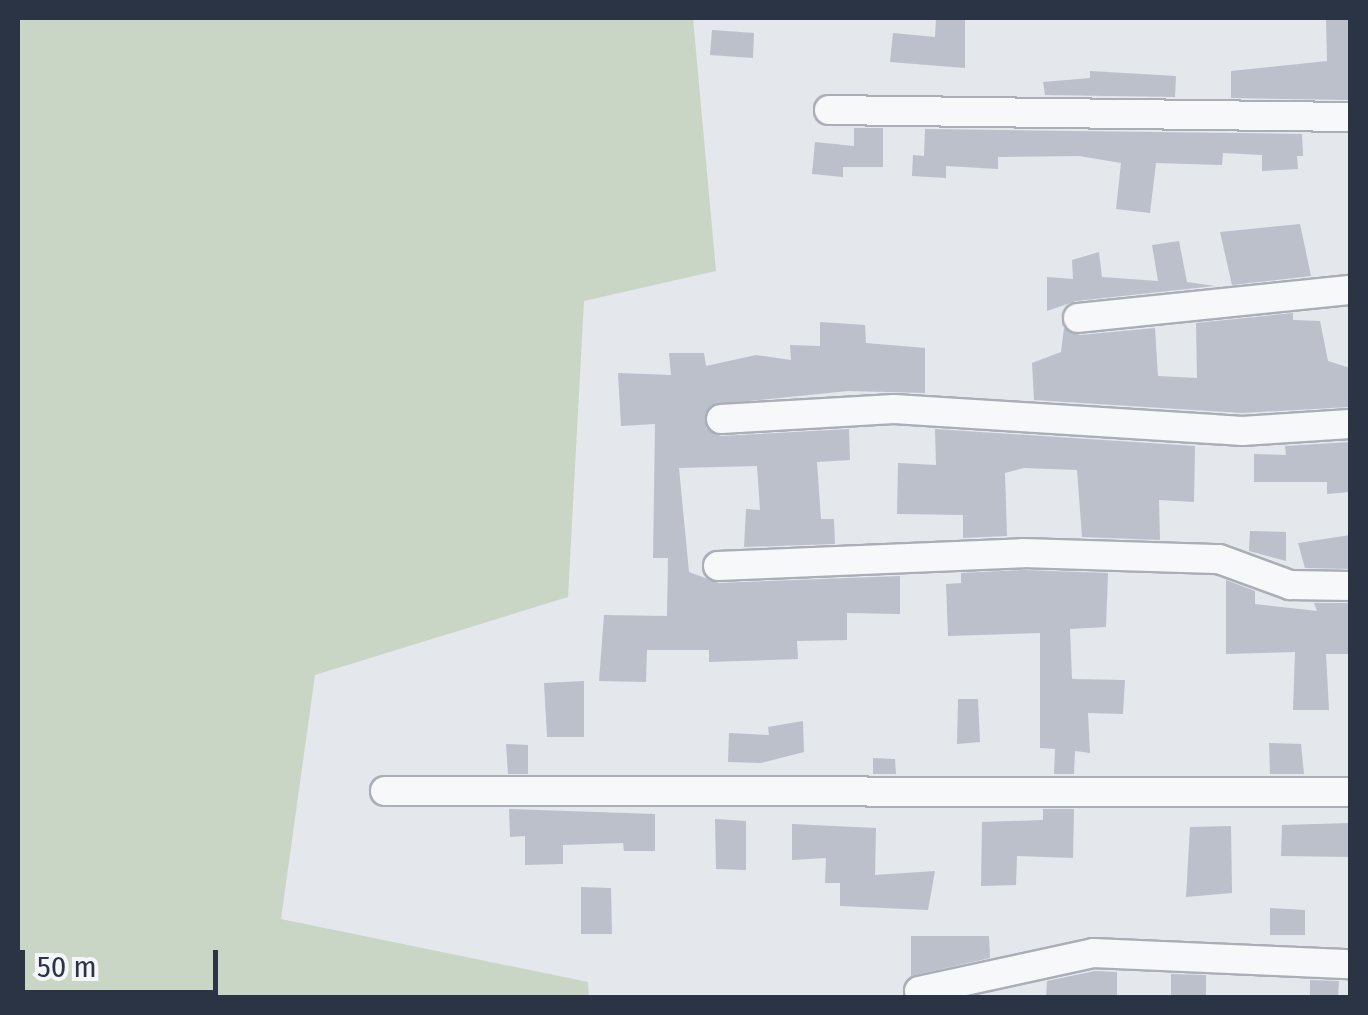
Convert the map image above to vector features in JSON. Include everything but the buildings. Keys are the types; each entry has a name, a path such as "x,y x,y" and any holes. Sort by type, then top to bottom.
{"street":[{"path":"829,110 1350,117"},
{"path":"1078,318 1350,290"},
{"path":"720,420 894,408 1242,431 1350,424"},
{"path":"718,566 1101,556 1219,559 1290,585 1350,586"},
{"path":"385,791 1350,792"},
{"path":"919,990 1093,953 1350,964"}],"green space":[{"path":"18,18 693,18 716,271 584,301 568,597 315,675 281,919 588,982 589,997 18,997"}]}
